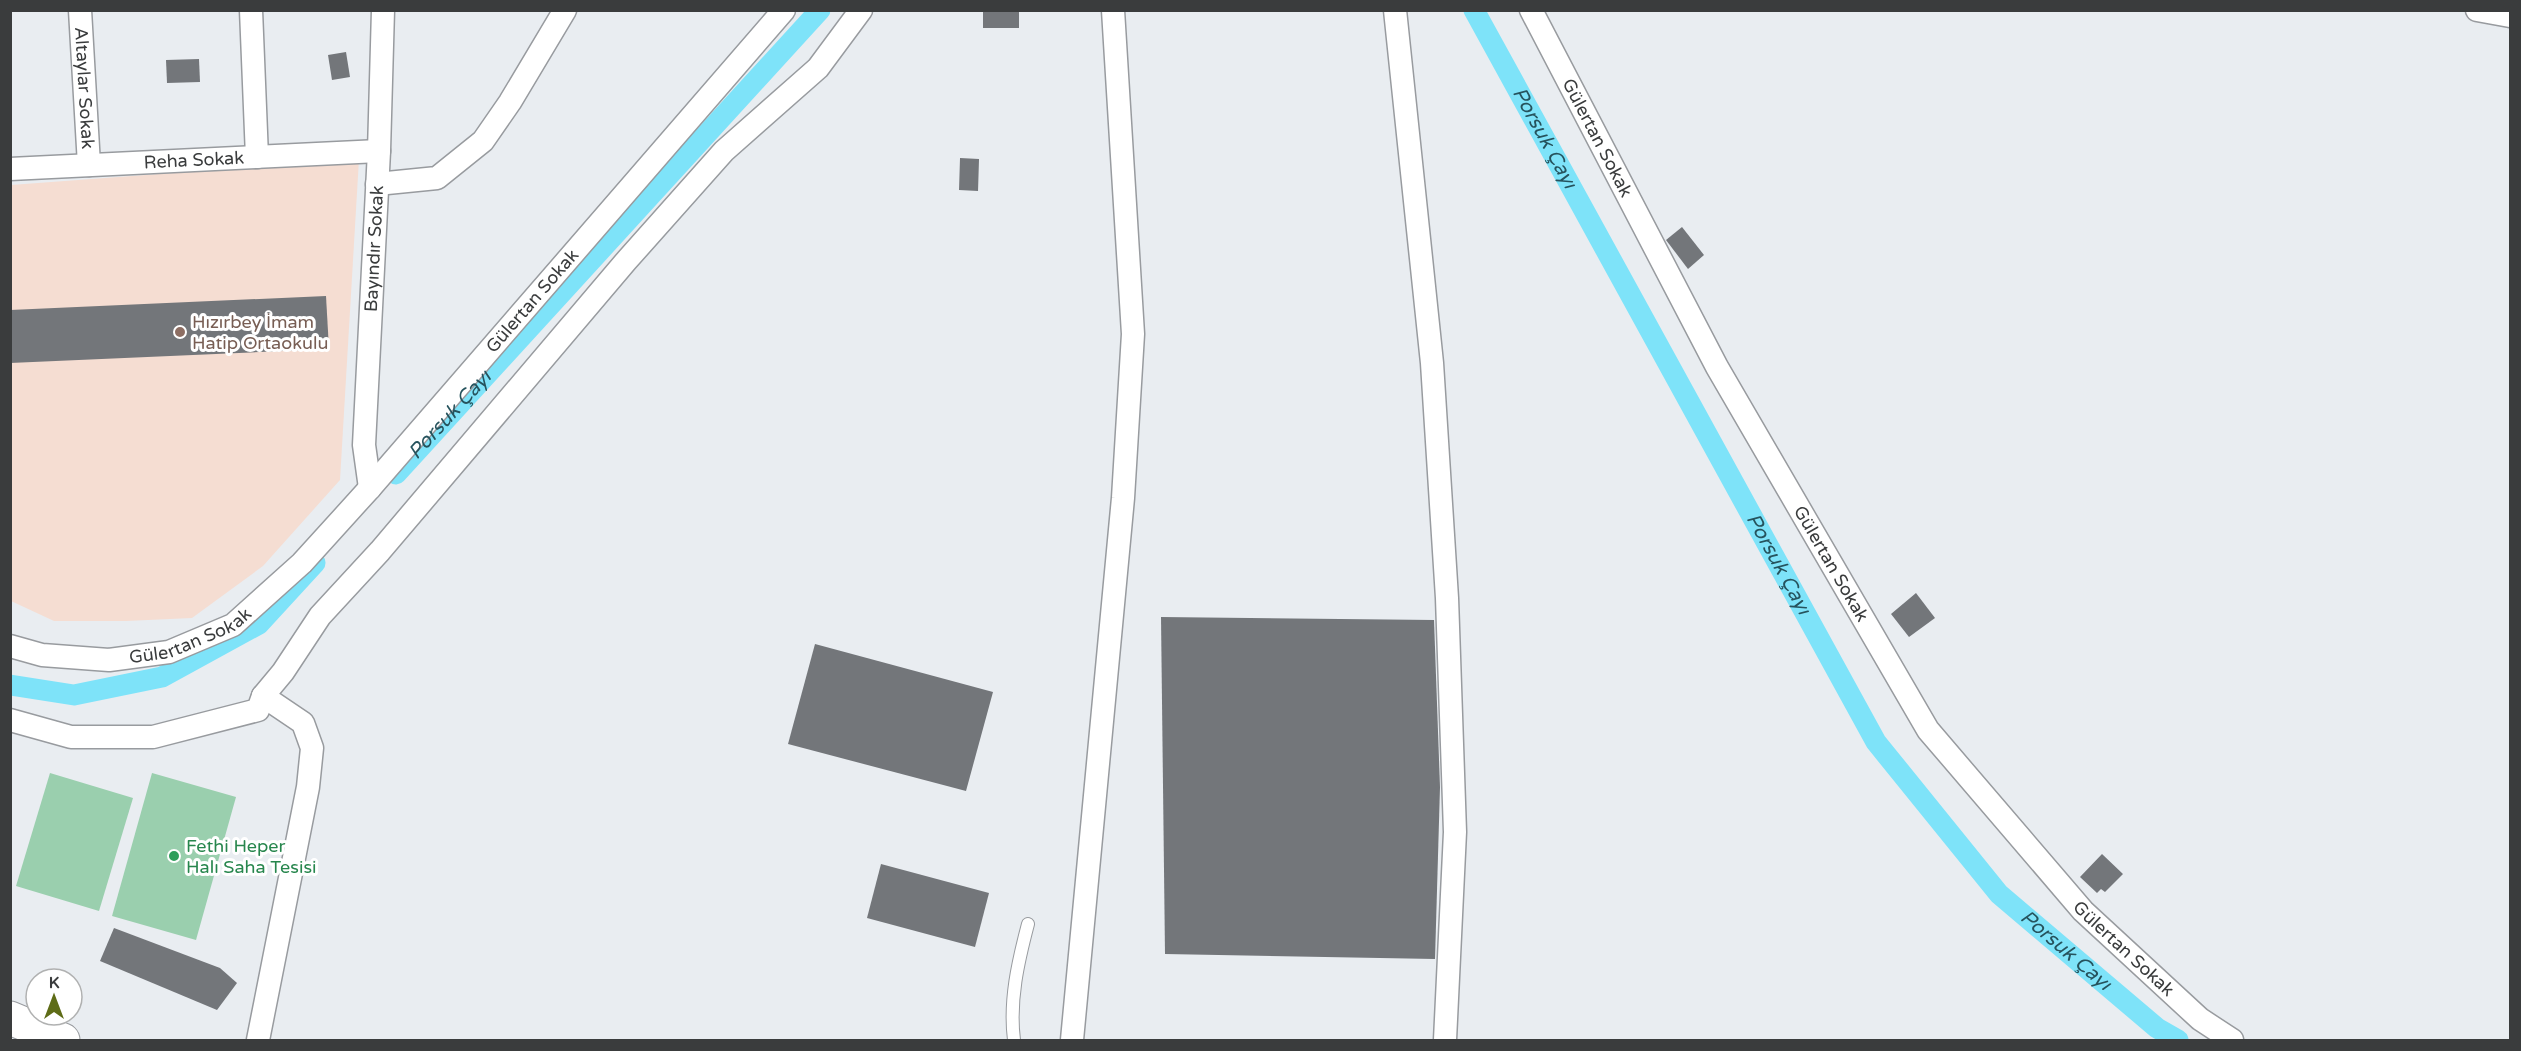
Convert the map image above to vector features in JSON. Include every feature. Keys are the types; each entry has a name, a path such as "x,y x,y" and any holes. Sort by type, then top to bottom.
{"highway":[{"path":"10,1018 63,1041"}],"street":[{"name":"Altaylar Sokak","path":"80,10 89,165"},
{"path":"251,10 257,157"},
{"name":"Bayındır Sokak","path":"370,488 364,445 379,151 383,10"},
{"path":"377,184 437,178 483,141 510,102 564,10"},
{"name":"Gülertan Sokak","path":"10,646 42,655 109,660 169,652 233,625 302,563 370,488 784,10"},
{"path":"10,720 71,737 153,737 258,710 263,696 283,672 320,616 388,542 627,260 724,151 818,68 861,10"},
{"path":"1072,1041 1123,498 1133,334 1113,10"},
{"path":"1395,10 1432,363 1447,598 1455,832 1445,1041"},
{"name":"Gülertan Sokak","path":"1531,10 1717,367 1928,730 2083,911 2200,1020 2232,1041"},
{"path":"2477,10 2511,16"},
{"name":"Reha Sokak","path":"10,169 379,151"},
{"path":"258,1041 308,787 312,748 303,723 263,696"}],"lane":[{"path":"1014,1041 1012,1022 1017,967 1028,924"}],"shaded area":[{"name":"Hızırbey İmam Hatip Ortaokulu","path":"359,159 340,480 263,566 192,618 54,621 11,601 11,185"}],"green space":[{"path":"50,773 133,798 99,911 16,886"},
{"name":"Fethi Heper Halı Saha Tesisi","path":"152,773 236,797 196,940 112,916"}],"building":[{"path":"983,10 1019,10 1019,28 983,28"},
{"path":"346,52 350,77 332,80 328,55"},
{"path":"199,59 200,82 167,83 166,60"},
{"path":"960,158 979,159 978,191 959,190"},
{"path":"1682,227 1704,255 1688,269 1666,240"},
{"path":"326,296 329,349 10,363 10,310"},
{"path":"1916,593 1935,618 1909,637 1891,614"},
{"path":"1161,617 1434,620 1440,787 1435,959 1165,954"},
{"path":"815,644 993,692 966,791 788,744"},
{"path":"2102,854 2123,874 2105,892 2101,889 2097,893 2080,877"},
{"path":"881,864 989,893 975,947 867,918"},
{"path":"114,928 220,968 237,983 217,1010 100,961"}],"waterway":[{"name":"Porsuk Çayı","path":"396,474 820,10"},
{"name":"Porsuk Çayı","path":"1474,10 1876,742 1999,894 2157,1028 2178,1040"},
{"name":"Porsuk Çayı","path":"10,685 74,695 162,677 259,624 315,563"}],"place":[{"name":"Hızırbey İmam Hatip Ortaokulu","path":"180,332"},
{"name":"Fethi Heper Halı Saha Tesisi","path":"174,856"}]}
